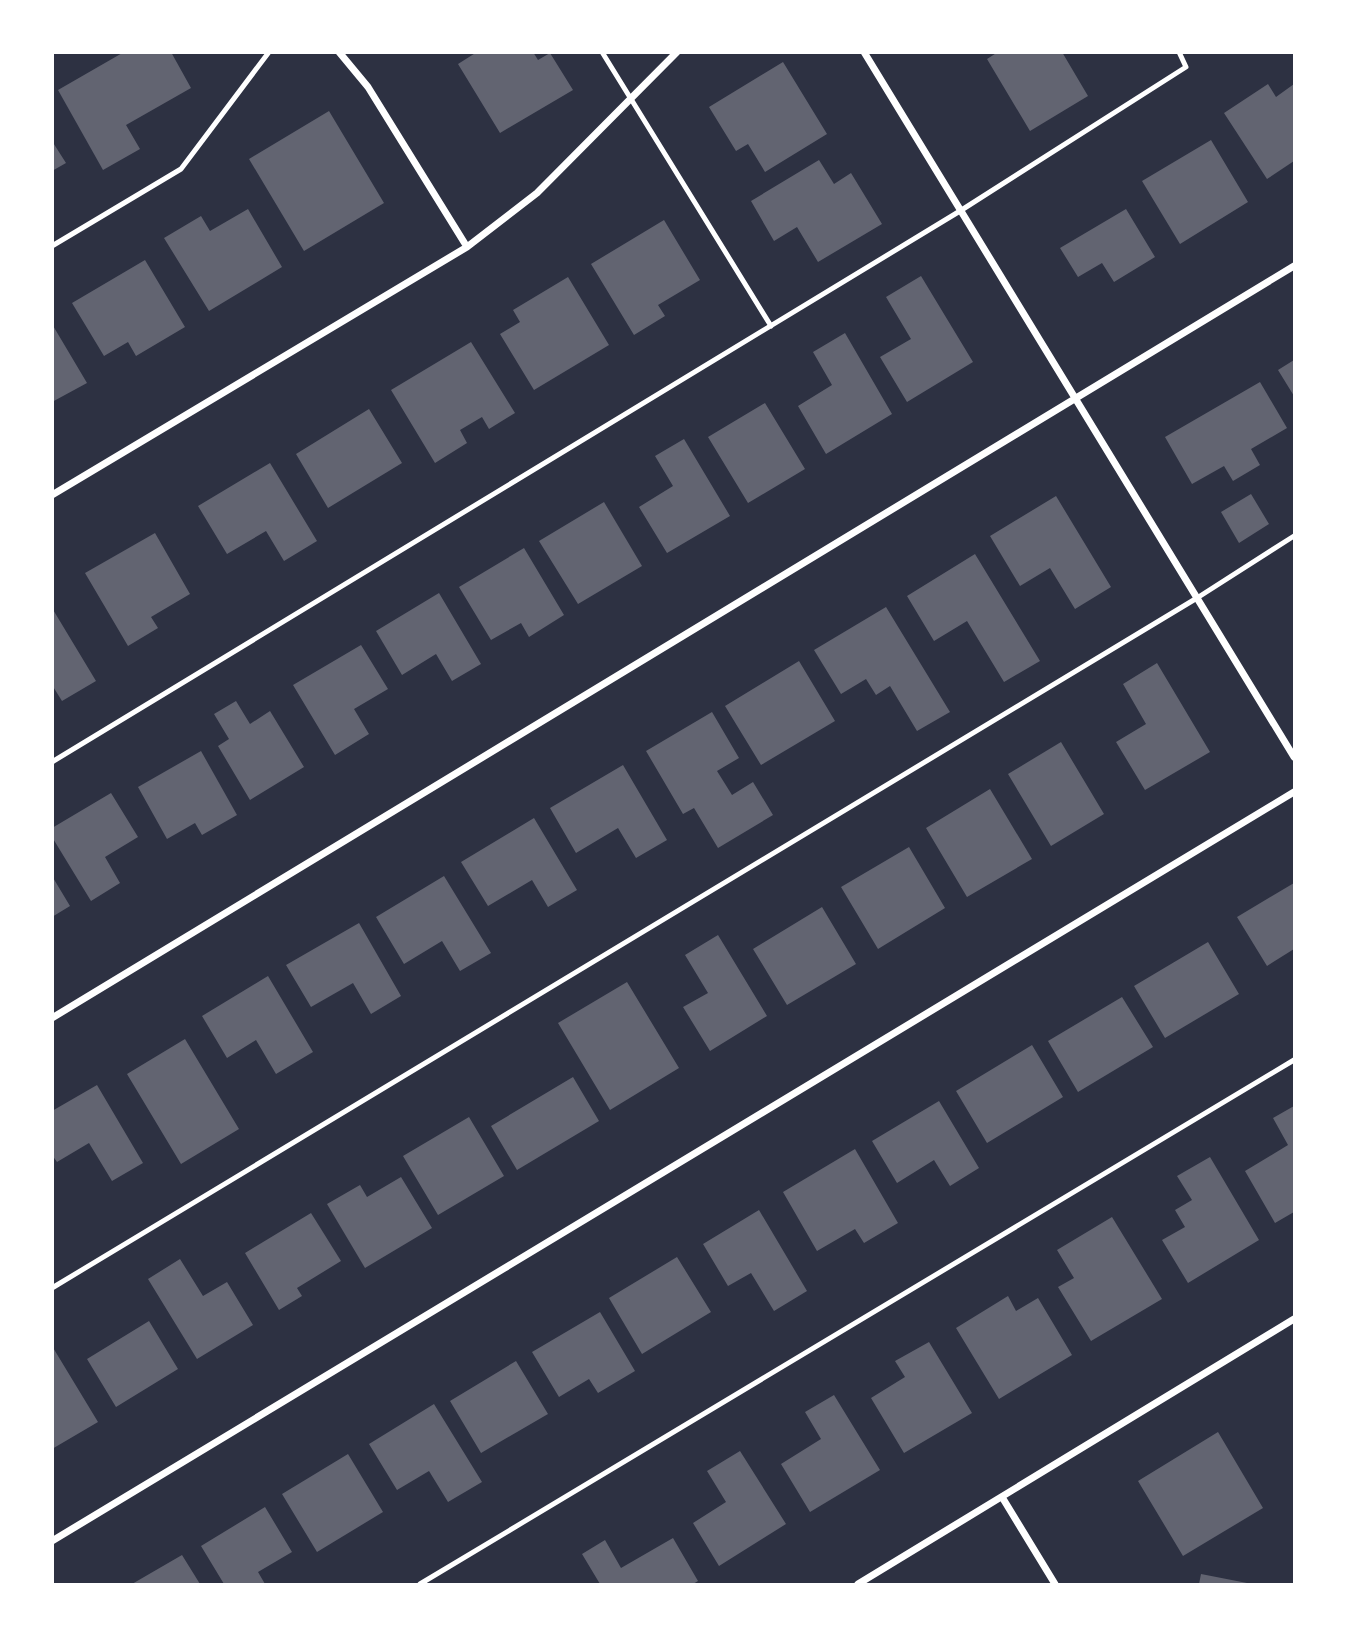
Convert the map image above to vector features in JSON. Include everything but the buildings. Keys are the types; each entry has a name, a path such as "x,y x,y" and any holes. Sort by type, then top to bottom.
{"street":[{"path":"339,52 368,87 467,247"},
{"path":"52,495 247,376 467,247 537,193 677,52"},
{"path":"863,52 1294,757"},
{"path":"52,1018 1294,266"},
{"path":"52,1541 1294,792"},
{"path":"858,1584 1294,1319"},
{"path":"1002,1497 1055,1584"}],"lane":[{"path":"52,246 181,169 269,52"},
{"path":"603,52 771,326"},
{"path":"52,762 960,211 1186,67 1179,52"},
{"path":"52,1287 1197,598 1294,536"},
{"path":"420,1584 1294,1060"}]}
